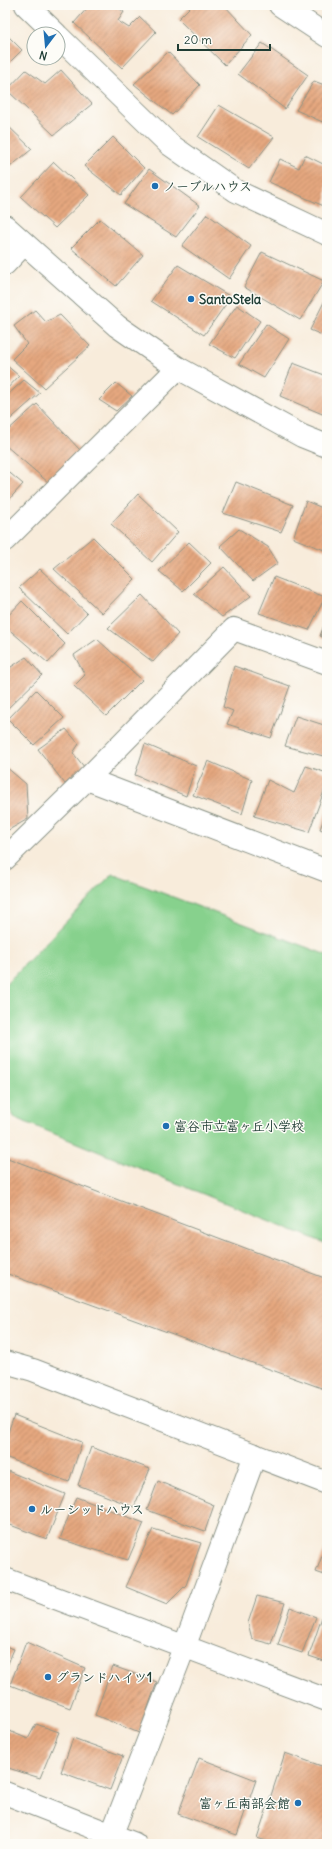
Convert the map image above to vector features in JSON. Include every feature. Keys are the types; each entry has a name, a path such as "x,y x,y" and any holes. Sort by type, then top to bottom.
{"street":[{"path":"26,5 48,26"},
{"path":"280,5 327,36"},
{"path":"66,44 169,144 236,191 327,234"},
{"path":"5,226 117,326 178,368 302,436 327,446"},
{"path":"5,264 24,244"},
{"path":"5,540 178,368"},
{"path":"5,859 87,779 234,629 327,663"},
{"path":"87,779 327,871"},
{"path":"5,1362 33,1370 327,1483"},
{"path":"109,1839 185,1645 255,1455"},
{"path":"5,1579 185,1645 327,1700"},
{"path":"5,1793 109,1839 135,1844"}],"green space":[{"path":"112,874 327,955 327,1244 15,1118 5,1102 5,985"}],"building":[{"path":"90,5 115,5 124,12 118,21 129,28 140,17 156,32 122,68 74,23"},
{"path":"192,5 224,5 252,35 225,65 178,19"},
{"path":"5,33 22,50 5,67"},
{"path":"262,43 308,75 285,109 238,74"},
{"path":"168,52 200,85 172,115 134,84"},
{"path":"26,70 45,84 61,70 92,104 54,135 7,90"},
{"path":"314,81 327,86 327,124 296,110"},
{"path":"219,105 274,137 249,169 198,137"},
{"path":"5,123 32,149 5,171"},
{"path":"113,137 144,168 121,195 84,166"},
{"path":"305,155 327,166 326,207 269,182 280,159 299,168"},
{"path":"54,162 89,195 55,228 21,197"},
{"name":"ノーブルハウス","path":"149,169 200,206 176,237 124,204"},
{"path":"207,214 251,246 229,279 182,246"},
{"path":"100,219 143,255 116,286 71,248"},
{"path":"262,252 324,281 300,320 244,287"},
{"name":"SantoStela","path":"178,265 231,297 204,335 151,301"},
{"path":"327,296 327,337 310,330"},
{"path":"237,305 260,321 235,358 209,344"},
{"path":"35,310 46,322 60,315 90,346 44,388 12,359 27,344 14,326"},
{"path":"266,324 289,339 264,378 239,364"},
{"path":"293,363 327,376 327,416 280,396"},
{"path":"5,364 19,376 5,391"},
{"path":"24,380 40,393 5,424 5,397"},
{"path":"116,383 132,396 116,411 99,400"},
{"path":"37,404 80,450 49,483 5,445 5,433"},
{"path":"5,469 23,484 5,504"},
{"path":"236,482 293,505 281,532 223,513"},
{"path":"138,494 178,532 152,562 111,524"},
{"path":"306,501 327,510 327,551 293,538"},
{"path":"239,529 268,547 278,563 253,581 220,546"},
{"path":"93,537 135,579 102,613 54,569"},
{"path":"189,542 211,563 183,591 159,571"},
{"path":"224,567 251,596 222,617 194,594"},
{"path":"40,569 87,613 67,634 19,588"},
{"path":"274,577 325,597 309,630 259,613"},
{"path":"142,595 178,634 153,662 108,628"},
{"path":"22,601 65,644 48,663 5,626 5,619"},
{"path":"327,617 327,639 320,636"},
{"path":"97,639 142,680 106,716 74,686 85,675 74,655"},
{"path":"26,657 42,675 5,711 5,671"},
{"path":"234,666 290,686 271,738 227,724 233,711 223,707"},
{"path":"36,690 64,718 34,745 8,719"},
{"path":"296,716 327,726 327,757 285,746"},
{"path":"66,729 79,744 73,753 85,768 65,784 38,749"},
{"path":"145,744 196,766 186,796 135,775"},
{"path":"208,761 252,780 242,814 193,795"},
{"path":"5,766 26,784 28,819 5,832"},
{"path":"306,766 327,773 327,783 309,832 254,816 268,780 294,793"},
{"path":"327,810 327,832 320,829"},
{"path":"5,1157 327,1279 327,1390 5,1273"},
{"path":"14,1415 82,1442 69,1482 5,1457 5,1441"},
{"path":"91,1447 150,1469 134,1507 78,1485"},
{"name":"ルーシッドハウス","path":"5,1470 65,1494 47,1539 5,1523"},
{"path":"158,1481 214,1505 205,1531 147,1510"},
{"path":"76,1497 144,1523 128,1560 60,1539"},
{"path":"153,1529 201,1543 186,1585 167,1604 126,1587"},
{"path":"327,1543 327,1576 316,1572"},
{"path":"257,1596 285,1603 271,1644 252,1639 248,1623"},
{"path":"290,1607 316,1617 302,1653 278,1645"},
{"path":"322,1617 327,1619 327,1662 309,1656"},
{"name":"グランドハイツ1","path":"26,1642 85,1668 70,1708 10,1685"},
{"path":"5,1646 14,1649 5,1671"},
{"path":"113,1666 157,1682 139,1733 95,1715"},
{"path":"36,1724 59,1732 40,1778 5,1767 5,1729 28,1739"},
{"path":"73,1738 123,1756 110,1790 61,1772"},
{"name":"富ヶ丘南部会館","path":"285,1753 327,1768 327,1844 275,1844 257,1838"},
{"path":"199,1758 256,1780 237,1835 178,1814"}],"place":[{"name":"ノーブルハウス","path":"155,186"},
{"name":"SantoStela","path":"191,299"},
{"name":"富谷市立富ヶ丘小学校","path":"166,1126"},
{"name":"ルーシッドハウス","path":"32,1509"},
{"name":"グランドハイツ1","path":"48,1677"},
{"name":"富ヶ丘南部会館","path":"298,1803"}]}
